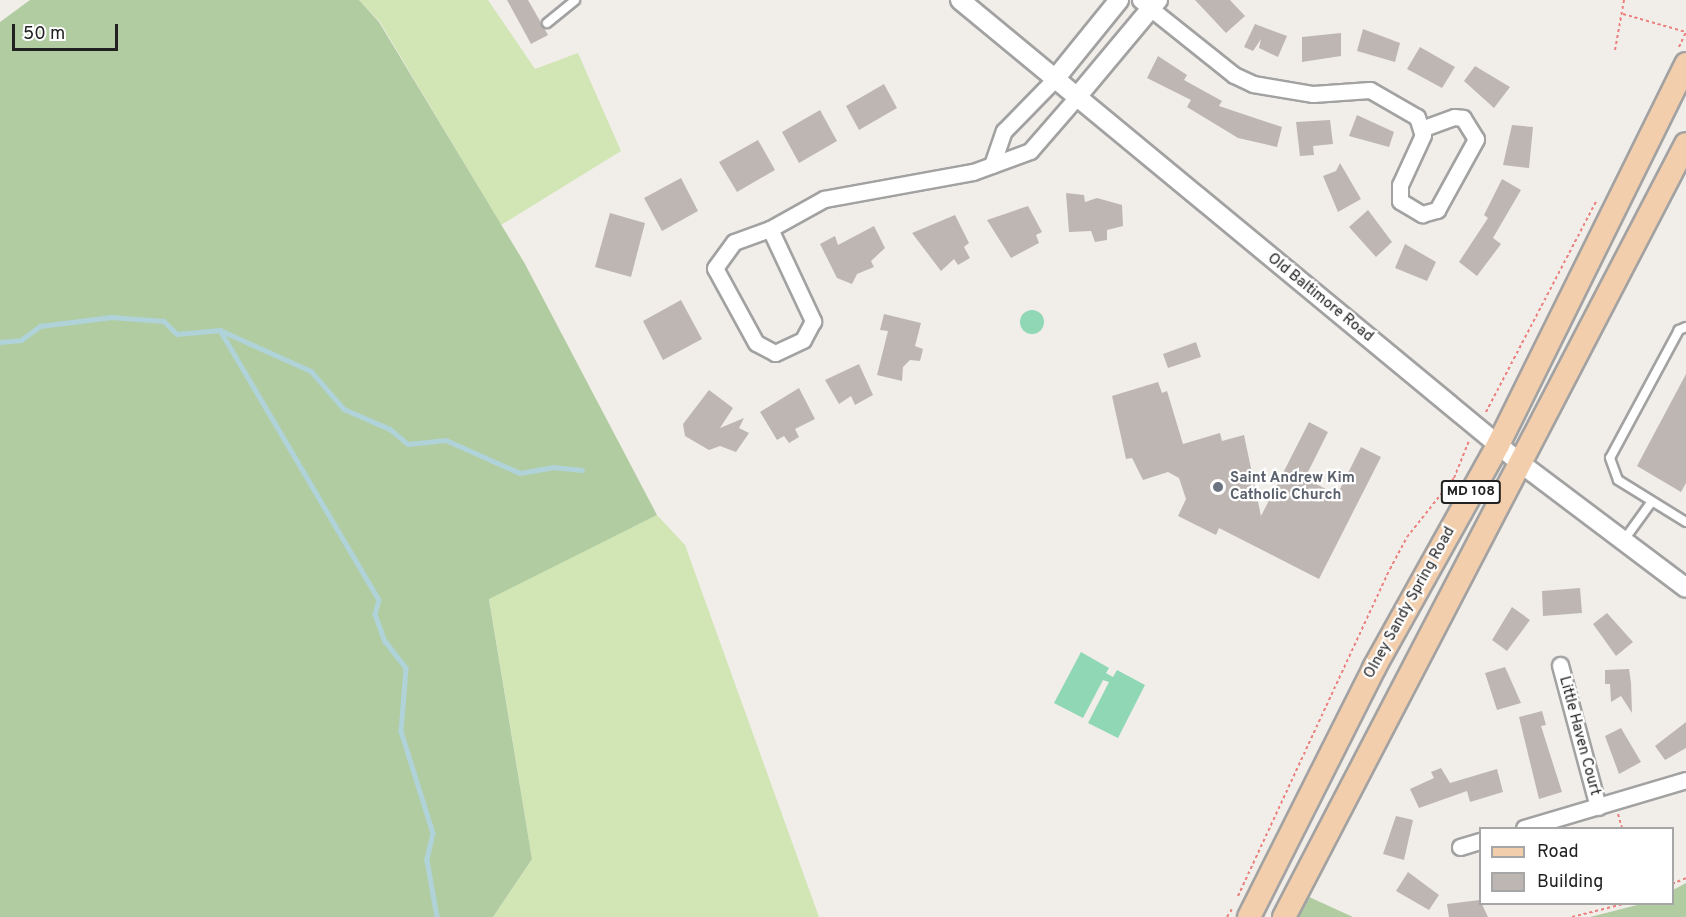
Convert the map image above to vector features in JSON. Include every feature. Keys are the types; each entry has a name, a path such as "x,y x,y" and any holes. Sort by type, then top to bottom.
{"main road":[{"name":"Olney Sandy Spring Road","path":"1250,917 1374,668 1498,444 1681,58"},
{"name":"Olney Sandy Spring Road","path":"1284,917 1686,144"}],"street":[{"name":"Old Baltimore Road","path":"960,0 1519,462 1686,588"},
{"path":"992,165 1004,131 1055,79 1119,0"},
{"path":"770,230 813,321 803,340 775,353 756,344 715,268 734,242 770,230 824,199 992,165 1030,152 1076,98 1150,3 1234,75 1253,84 1313,94 1370,90 1417,117 1421,129 1418,155 1405,171 1400,201 1422,214 1437,210 1476,139 1463,118 1454,117 1421,129"},
{"name":"Little Haven Court","path":"1560,665 1598,807"},
{"path":"1528,827 1686,780"},
{"path":"1460,847 1479,841"}],"lane":[{"path":"547,23 575,0"},
{"path":"1686,327 1679,330 1610,458 1618,480 1650,504 1686,522"},
{"path":"1623,541 1650,504"}],"path":[{"path":"1615,50 1624,0"},
{"path":"1623,14 1686,32 1681,58"},
{"path":"1227,917 1390,569 1407,537 1454,478 1478,426 1600,195"},
{"path":"1572,917 1616,905"}],"green space":[{"path":"30,0 359,0 379,22 525,264 657,515 489,599 532,859 493,917 0,917 0,22"},
{"path":"359,0 488,0 535,69 578,53 621,151 501,225 380,22"},
{"path":"1032,310 1040,314 1044,322 1040,330 1032,334 1024,330 1020,322 1024,314"},
{"path":"657,515 685,545 819,917 493,917 532,859 489,598"},
{"path":"1081,652 1109,668 1106,673 1113,677 1117,670 1145,685 1118,738 1088,723 1109,682 1103,680 1083,718 1054,703"},
{"path":"1686,883 1686,917 1590,917 1637,905 1674,905 1674,889"},
{"path":"1296,891 1353,917 1284,917"}],"building":[{"path":"507,0 528,0 548,35 531,44"},
{"path":"1195,0 1230,0 1245,16 1226,33"},
{"path":"1255,24 1287,36 1278,57 1259,48 1261,39 1253,51 1244,47"},
{"path":"1363,29 1400,43 1395,62 1357,51"},
{"path":"1341,33 1341,56 1302,62 1302,37"},
{"path":"1420,47 1455,67 1442,88 1407,69"},
{"path":"1158,56 1187,75 1184,80 1222,101 1219,106 1282,127 1277,147 1238,138 1187,107 1191,100 1147,78"},
{"path":"1475,66 1510,87 1494,108 1464,81"},
{"path":"884,84 897,108 859,130 846,106"},
{"path":"820,110 837,141 799,163 782,132"},
{"path":"1357,115 1394,132 1389,147 1349,136"},
{"path":"1330,120 1333,144 1313,146 1314,155 1300,156 1296,122"},
{"path":"1512,125 1533,127 1529,168 1503,165"},
{"path":"758,140 775,170 737,192 719,162"},
{"path":"1340,163 1361,199 1338,212 1323,176 1336,171"},
{"path":"681,178 698,211 662,231 644,198"},
{"path":"1502,179 1521,190 1493,238 1501,244 1477,276 1459,262 1488,218 1484,215"},
{"path":"1066,193 1084,195 1085,202 1097,198 1122,205 1123,226 1107,230 1107,240 1095,242 1091,231 1069,232"},
{"path":"1028,206 1042,232 1036,235 1039,243 1011,258 987,220"},
{"path":"1368,210 1392,242 1376,257 1349,227"},
{"path":"610,213 645,223 631,277 595,267"},
{"path":"955,215 969,243 964,247 970,258 958,265 954,259 941,271 912,233"},
{"path":"874,226 885,248 871,261 874,267 857,274 852,284 837,278 820,244 835,236 838,245"},
{"path":"1405,244 1436,262 1427,281 1395,268"},
{"path":"681,300 702,339 663,360 643,321"},
{"path":"884,314 921,323 915,346 923,349 920,361 910,360 903,367 902,381 877,375 888,331 880,330"},
{"path":"1196,342 1201,357 1168,368 1163,354"},
{"path":"859,364 873,395 855,405 851,396 839,404 825,380"},
{"path":"1686,374 1686,483 1681,492 1637,466"},
{"name":"Saint Andrew Kim Catholic Church","path":"1158,382 1162,393 1167,391 1183,444 1220,433 1222,441 1244,435 1261,516 1309,422 1328,432 1305,478 1337,495 1361,447 1381,457 1319,579 1219,528 1216,535 1178,516 1186,499 1179,478 1168,472 1143,480 1132,458 1126,459 1112,396"},
{"path":"799,388 815,419 795,429 799,437 789,443 784,436 777,440 760,412"},
{"path":"709,390 733,408 720,428 744,418 739,428 749,433 736,452 720,446 709,450 685,436 683,424"},
{"path":"1580,588 1582,613 1543,616 1542,591"},
{"path":"1512,607 1530,620 1507,651 1492,640"},
{"path":"1607,613 1633,642 1616,656 1593,624"},
{"path":"1505,667 1521,703 1497,710 1485,673"},
{"path":"1629,669 1632,713 1621,696 1611,702 1610,684 1605,684 1605,670"},
{"path":"1542,711 1546,725 1541,726 1562,792 1539,799 1519,717"},
{"path":"1686,722 1686,748 1665,760 1655,746"},
{"path":"1621,728 1641,762 1619,774 1605,736"},
{"path":"1441,768 1450,783 1497,769 1503,792 1470,802 1467,791 1419,808 1410,789 1434,778 1431,772"},
{"path":"1396,816 1413,820 1404,860 1383,854"},
{"path":"1408,872 1439,895 1429,910 1396,891"},
{"path":"1479,900 1479,905 1482,905 1488,917 1449,917 1447,904"}],"waterway":[{"path":"0,342 21,340 40,326 111,317 164,321 177,334 220,330 379,600 375,614 385,641 406,668 401,731 433,833 427,860 437,917"},
{"path":"220,330 311,371 344,409 390,429 408,444 446,440 520,473 553,467 582,470"}],"place":[{"name":"Saint Andrew Kim Catholic Church","path":"1218,487"}]}
